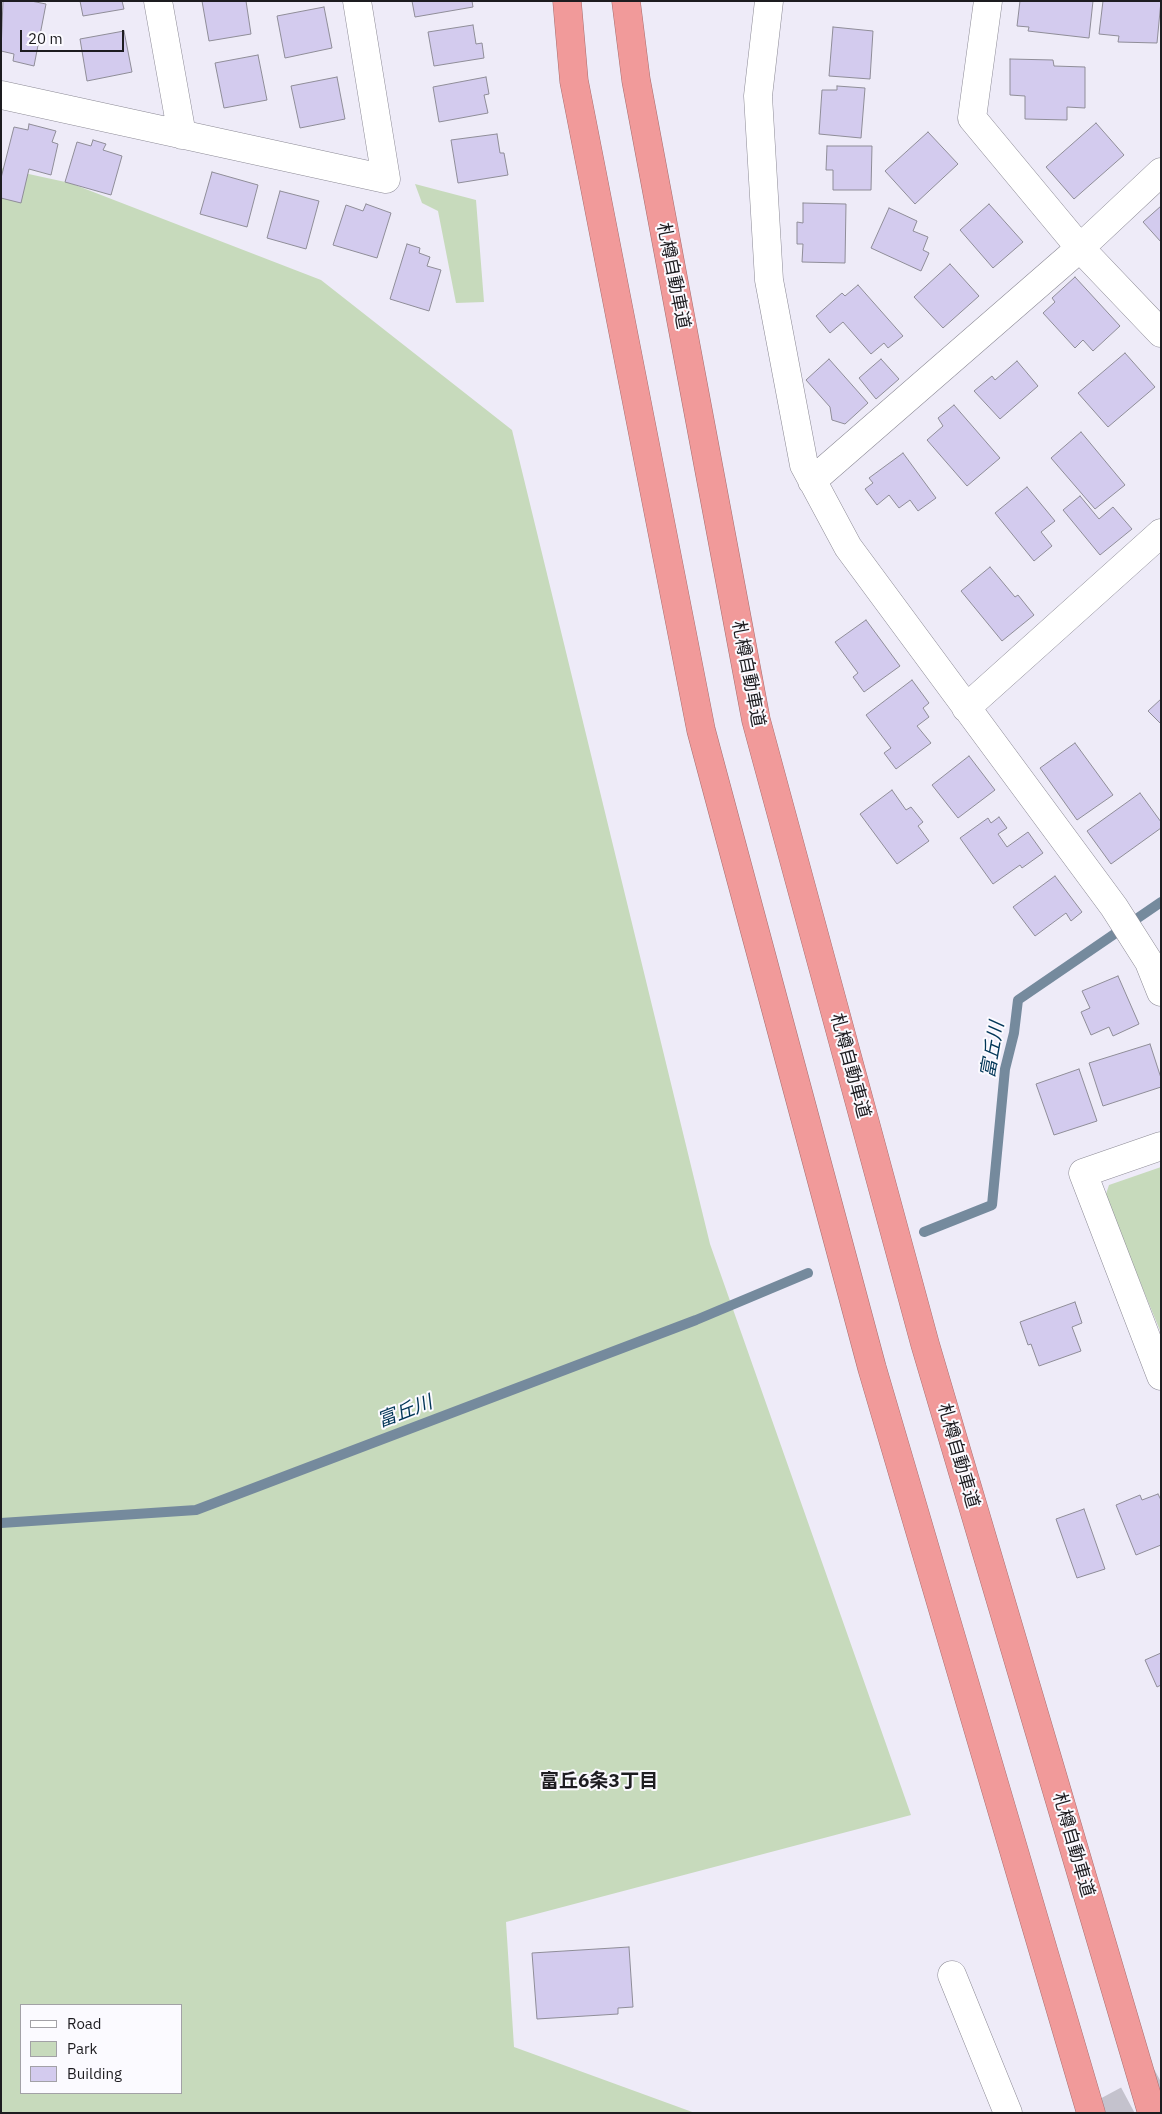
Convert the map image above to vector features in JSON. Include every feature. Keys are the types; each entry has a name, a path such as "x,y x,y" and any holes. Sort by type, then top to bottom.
{"highway":[{"path":"567,1 574,81 701,730 872,1368 1091,2113"},
{"name":"札樽自動車道","path":"626,1 636,80 756,720 925,1344 1152,2113"}],"street":[{"path":"158,1 182,135"},
{"path":"1,96 386,179 357,1"},
{"path":"769,1 758,96 769,280 804,465 848,547 1150,956 1161,992"},
{"path":"988,1 972,118 1080,248 1161,333"},
{"path":"812,481 1080,248 1161,172"},
{"path":"966,708 1161,533"},
{"path":"1161,1146 1083,1174 1161,1376"},
{"path":"952,1975 1008,2113"}],"green space":[{"path":"1,168 70,183 321,280 512,430 710,1244 911,1815 506,1922 514,2047 695,2113 1,2113"},
{"path":"415,184 476,200 484,302 456,303 438,211 422,203"},
{"path":"1161,1167 1161,1333 1105,1197 1109,1185"}],"building":[{"path":"3,1 31,1 46,4 34,66 13,61 14,54 1,51"},
{"path":"80,1 122,1 124,9 83,16"},
{"path":"202,1 246,1 251,34 209,41"},
{"path":"412,1 472,1 473,7 415,17"},
{"path":"1020,1 1093,1 1089,38 1028,31 1029,27 1017,26"},
{"path":"1103,1 1161,1 1157,43 1118,42 1119,36 1099,34"},
{"path":"324,7 332,48 285,58 277,16"},
{"path":"473,25 476,44 482,43 484,58 434,66 428,32"},
{"path":"833,27 873,31 870,79 829,76"},
{"path":"124,31 132,72 87,81 80,39"},
{"path":"258,55 267,100 224,108 215,63"},
{"path":"1010,59 1053,60 1054,66 1085,67 1085,108 1067,107 1067,120 1025,119 1025,96 1010,95"},
{"path":"337,77 345,119 300,128 291,86"},
{"path":"486,77 489,94 484,95 488,113 439,122 433,87"},
{"path":"837,86 865,88 861,138 819,134 822,90 837,90"},
{"path":"1096,123 1124,155 1074,199 1046,167"},
{"path":"29,124 56,131 52,142 58,144 51,175 29,169 21,203 1,198 1,178 14,127 28,130"},
{"path":"928,132 958,164 915,204 885,171"},
{"path":"497,134 500,153 504,153 508,175 458,183 451,140"},
{"path":"93,140 106,144 103,150 122,156 111,195 65,182 77,142 91,146"},
{"path":"827,146 872,146 871,190 833,190 833,170 826,170"},
{"path":"212,172 258,185 247,227 200,214"},
{"path":"280,191 319,201 306,249 267,238"},
{"path":"803,203 846,204 845,263 802,262 803,244 797,244 797,222 803,223"},
{"path":"366,204 391,213 377,258 333,245 346,205 363,211"},
{"path":"989,204 1023,242 993,268 960,230"},
{"path":"1161,206 1161,242 1143,222"},
{"path":"889,208 917,221 913,231 928,237 923,250 929,253 921,271 871,248"},
{"path":"407,244 420,248 419,253 430,257 427,266 441,270 429,311 390,299"},
{"path":"950,264 979,296 943,328 914,297"},
{"path":"1075,277 1120,326 1093,351 1083,340 1075,348 1043,313 1055,302 1052,298"},
{"path":"858,285 903,336 888,348 884,343 871,354 843,322 830,333 816,316 842,293 845,296"},
{"path":"1125,353 1155,387 1108,427 1078,393"},
{"path":"829,359 868,403 845,424 832,420 830,407 806,380"},
{"path":"881,359 899,379 876,399 859,378"},
{"path":"1017,361 1038,386 1000,419 974,391 992,376 995,380"},
{"path":"954,405 1000,458 967,486 927,440 943,426 938,418"},
{"path":"1081,432 1125,485 1095,509 1051,458"},
{"path":"903,453 936,498 918,511 910,500 899,508 889,495 877,505 865,489 873,483 869,478"},
{"path":"1027,487 1055,521 1041,532 1052,546 1034,561 995,513"},
{"path":"1080,496 1099,519 1113,507 1132,529 1100,555 1063,510"},
{"path":"990,567 1015,597 1018,595 1034,615 1002,641 961,591"},
{"path":"866,620 900,666 864,692 853,677 858,673 835,642"},
{"path":"912,680 929,703 923,708 929,717 917,726 931,743 896,769 884,753 891,748 866,715"},
{"path":"1161,699 1161,724 1148,711"},
{"path":"1075,743 1113,795 1077,820 1040,768"},
{"path":"969,756 995,790 958,818 932,785"},
{"path":"892,790 906,810 911,807 923,822 918,826 929,841 897,864 860,814"},
{"path":"1140,793 1161,822 1161,828 1111,864 1087,831"},
{"path":"999,817 1007,828 998,834 1007,847 1028,832 1043,853 1022,868 1020,865 993,884 960,838 988,818 991,823"},
{"path":"1055,876 1082,912 1071,921 1066,913 1035,936 1013,907"},
{"path":"1118,976 1139,1024 1113,1036 1109,1027 1091,1035 1081,1012 1090,1008 1082,991"},
{"path":"1150,1044 1161,1078 1161,1087 1103,1106 1089,1063"},
{"path":"1079,1069 1097,1121 1054,1135 1036,1084"},
{"path":"1075,1302 1082,1323 1072,1327 1081,1351 1039,1366 1031,1344 1028,1345 1020,1322"},
{"path":"1158,1494 1161,1500 1161,1545 1136,1555 1116,1505 1140,1495 1142,1500"},
{"path":"1084,1509 1105,1569 1077,1578 1056,1519"},
{"path":"1161,1653 1161,1685 1157,1687 1145,1660"},
{"path":"629,1947 633,2007 618,2008 618,2014 537,2019 532,1953"}],"waterway":[{"name":"富丘川","path":"924,1232 992,1205 1005,1069 1014,1033 1018,1000 1161,902"},
{"name":"富丘川","path":"1,1523 196,1510 696,1320 808,1273"}],"tunnel":[{"path":"1103,2113 1161,2082"}],"district":[{"name":"富丘6条3丁目","path":"599,1782"}]}
